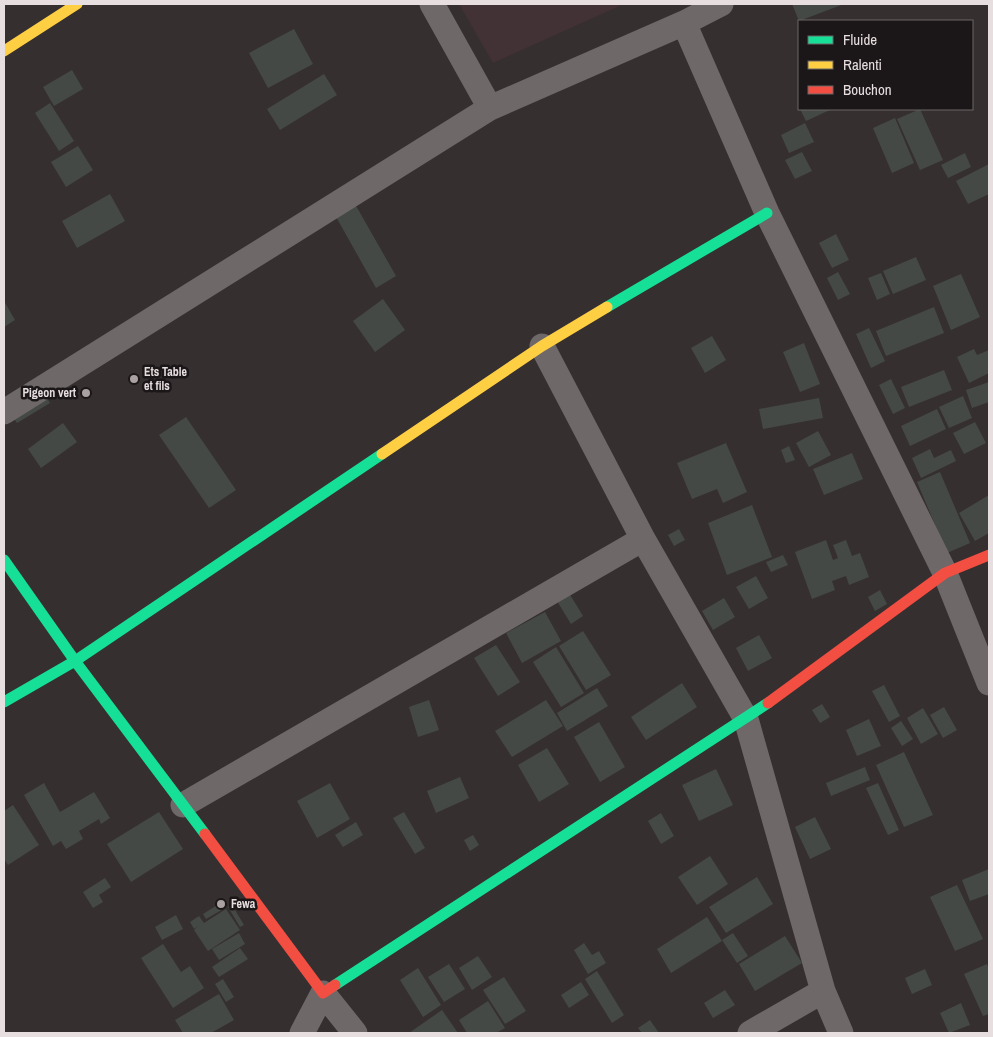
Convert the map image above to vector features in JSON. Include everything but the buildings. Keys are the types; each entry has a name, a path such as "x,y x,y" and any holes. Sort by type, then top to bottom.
{"street":[{"path":"4,51 77,4"},
{"path":"432,4 490,108"},
{"path":"4,412 490,108 684,23 721,4"},
{"path":"684,23 767,213 945,573 989,684"},
{"path":"4,702 75,661 542,346 659,275 767,213"},
{"path":"542,346 643,539 746,719 823,991 841,1033"},
{"path":"183,805 643,539"},
{"path":"302,1033 323,993 746,719 945,573 989,555"},
{"path":"4,560 75,661 323,993 355,1033"},
{"path":"750,1033 823,991"}],"shaded area":[{"path":"459,4 624,4 493,63"}],"traffic: fast":[{"path":"607,307 767,213"},
{"path":"4,702 75,661 382,454"},
{"path":"4,560 75,661 205,834"},
{"path":"335,985 768,703"}],"traffic: slow":[{"path":"4,51 77,4"},
{"path":"382,454 542,346 607,307"}],"traffic: jam":[{"path":"768,703 945,573 989,555"},
{"path":"205,834 323,993 335,985"}],"place":[{"name":"Ets Table et fils","path":"134,379"},
{"name":"Pigeon vert","path":"86,393"},
{"name":"Fewa","path":"221,904"}]}
